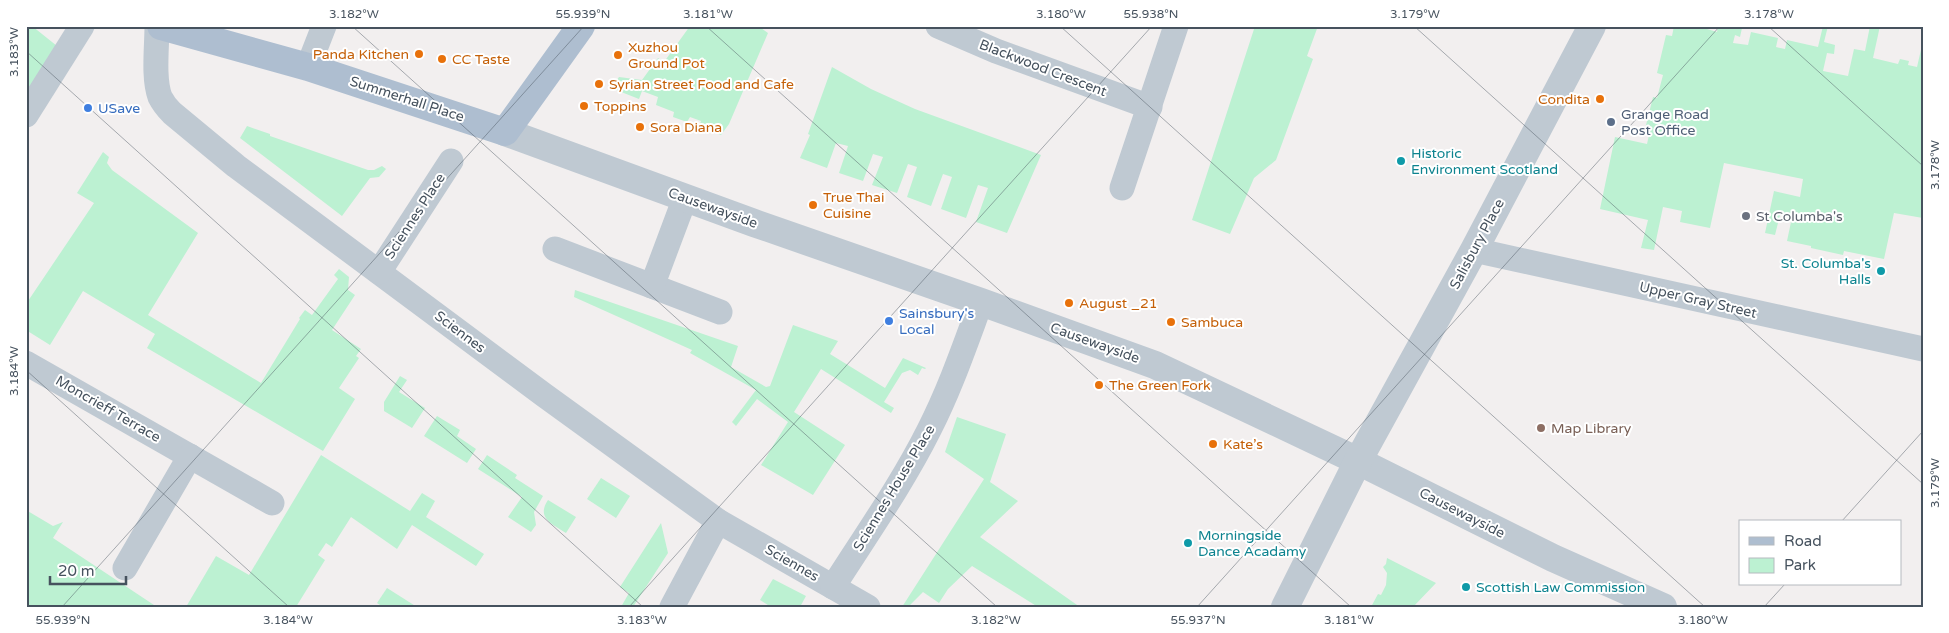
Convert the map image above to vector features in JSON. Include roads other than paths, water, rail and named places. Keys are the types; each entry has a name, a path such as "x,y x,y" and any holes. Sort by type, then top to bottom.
{"main road":[{"name":"Summerhall Place","path":"161,26 308,67 505,132"},
{"path":"505,132 581,26"}],"street":[{"path":"26,115 82,26"},
{"name":"Sciennes","path":"157,26 160,96 172,113 236,166 544,395 718,520 868,607"},
{"path":"308,67 324,26"},
{"name":"Blackwood Crescent","path":"938,26 996,51 1150,107"},
{"path":"1122,188 1176,26"},
{"name":"Salisbury Place","path":"1285,607 1358,461 1474,250 1592,26"},
{"name":"Causewayside","path":"505,132 1155,365 1358,461 1553,558 1663,607"},
{"name":"Sciennes Place","path":"379,272 450,161"},
{"path":"652,286 685,198"},
{"path":"555,249 720,312"},
{"name":"Upper Gray Street","path":"1474,250 1923,349"},
{"name":"Sciennes House Place","path":"833,587 916,455 929,431 946,395 981,302"},
{"name":"Moncrieff Terrace","path":"26,363 272,503"},
{"path":"125,568 190,456"},
{"path":"672,607 718,520"}],"place":[{"name":"Panda Kitchen","path":"419,54"},
{"name":"Xuzhou Ground Pot","path":"618,55"},
{"name":"CC Taste","path":"442,59"},
{"name":"Syrian Street Food and Cafe","path":"599,84"},
{"name":"Condita","path":"1600,99"},
{"name":"Toppins","path":"584,106"},
{"name":"USave","path":"88,108"},
{"name":"Grange Road Post Office","path":"1611,122"},
{"name":"Sora Diana","path":"640,127"},
{"name":"Historic Environment Scotland","path":"1401,161"},
{"name":"True Thai Cuisine","path":"813,205"},
{"name":"St Columba's","path":"1746,216"},
{"name":"St. Columba's Halls","path":"1881,271"},
{"name":"August _21","path":"1069,303"},
{"name":"Sainsbury's Local","path":"889,321"},
{"name":"Sambuca","path":"1171,322"},
{"name":"The Green Fork","path":"1099,385"},
{"name":"Map Library","path":"1541,428"},
{"name":"Kate’s","path":"1213,444"},
{"name":"Morningside Dance Acadamy","path":"1188,543"},
{"name":"Scottish Law Commission","path":"1466,587"}]}
